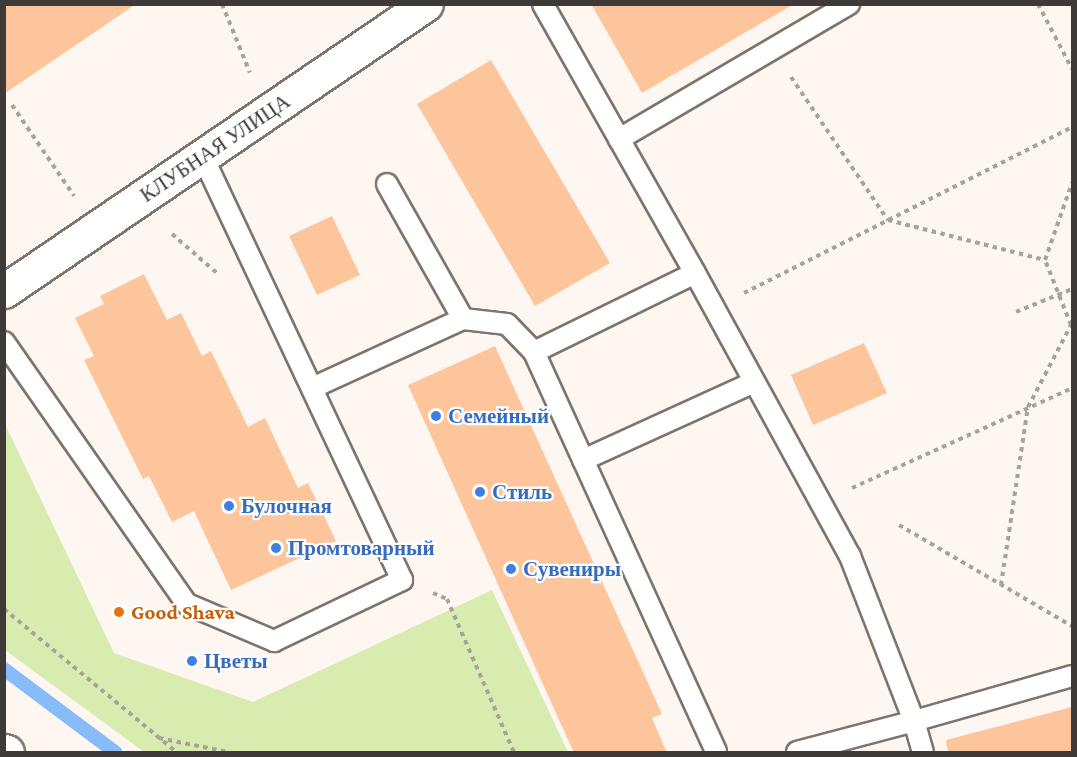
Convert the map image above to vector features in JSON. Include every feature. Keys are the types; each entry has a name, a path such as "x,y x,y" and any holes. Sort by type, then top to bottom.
{"street":[{"name":"КЛУБНАЯ УЛИЦА","path":"4,291 426,4"}],"lane":[{"path":"543,4 695,273 850,556 914,721 923,753"},
{"path":"619,139 849,4"},
{"path":"4,342 187,604 274,641 402,580 203,157"},
{"path":"387,184 463,319"},
{"path":"534,352 695,273"},
{"path":"312,388 463,319 507,324 534,352 716,753"},
{"path":"583,460 754,382"},
{"path":"797,753 1072,676"}],"path":[{"path":"222,4 253,82"},
{"path":"1038,4 1072,69"},
{"path":"773,49 888,220 1045,260"},
{"path":"12,105 97,228"},
{"path":"714,308 1072,127"},
{"path":"1001,585 1028,407 1072,325 1045,260 1072,183"},
{"path":"1016,312 1072,289"},
{"path":"820,502 1072,388"},
{"path":"899,525 1072,627"},
{"path":"402,580 447,600 514,753"},
{"path":"4,609 176,753"},
{"path":"159,738 228,753"}],"green space":[{"path":"5,424 114,653 253,702 492,590 568,752 144,752 5,650"}],"building":[{"path":"4,4 136,4 4,94"},
{"path":"591,4 794,4 642,93"},
{"path":"491,60 610,263 535,306 417,104"},
{"path":"332,216 360,275 317,295 289,236"},
{"path":"144,274 167,320 181,313 202,356 211,351 248,427 265,418 298,488 308,483 336,541 231,590 194,511 172,522 149,476 143,479 84,360 94,356 75,318 104,304 100,296"},
{"path":"864,343 887,393 813,425 791,375"},
{"path":"495,346 662,714 652,718 667,753 574,753 408,385"},
{"path":"1072,707 1072,753 948,753 946,740"}],"waterway":[{"path":"4,669 115,752"}],"place":[{"name":"Семейный","path":"436,416"},
{"name":"Стиль","path":"480,492"},
{"name":"Булочная","path":"229,506"},
{"name":"Промтоварный","path":"276,548"},
{"name":"Сувениры","path":"511,569"},
{"name":"Good Shava","path":"119,612"},
{"name":"Цветы","path":"192,661"}]}
